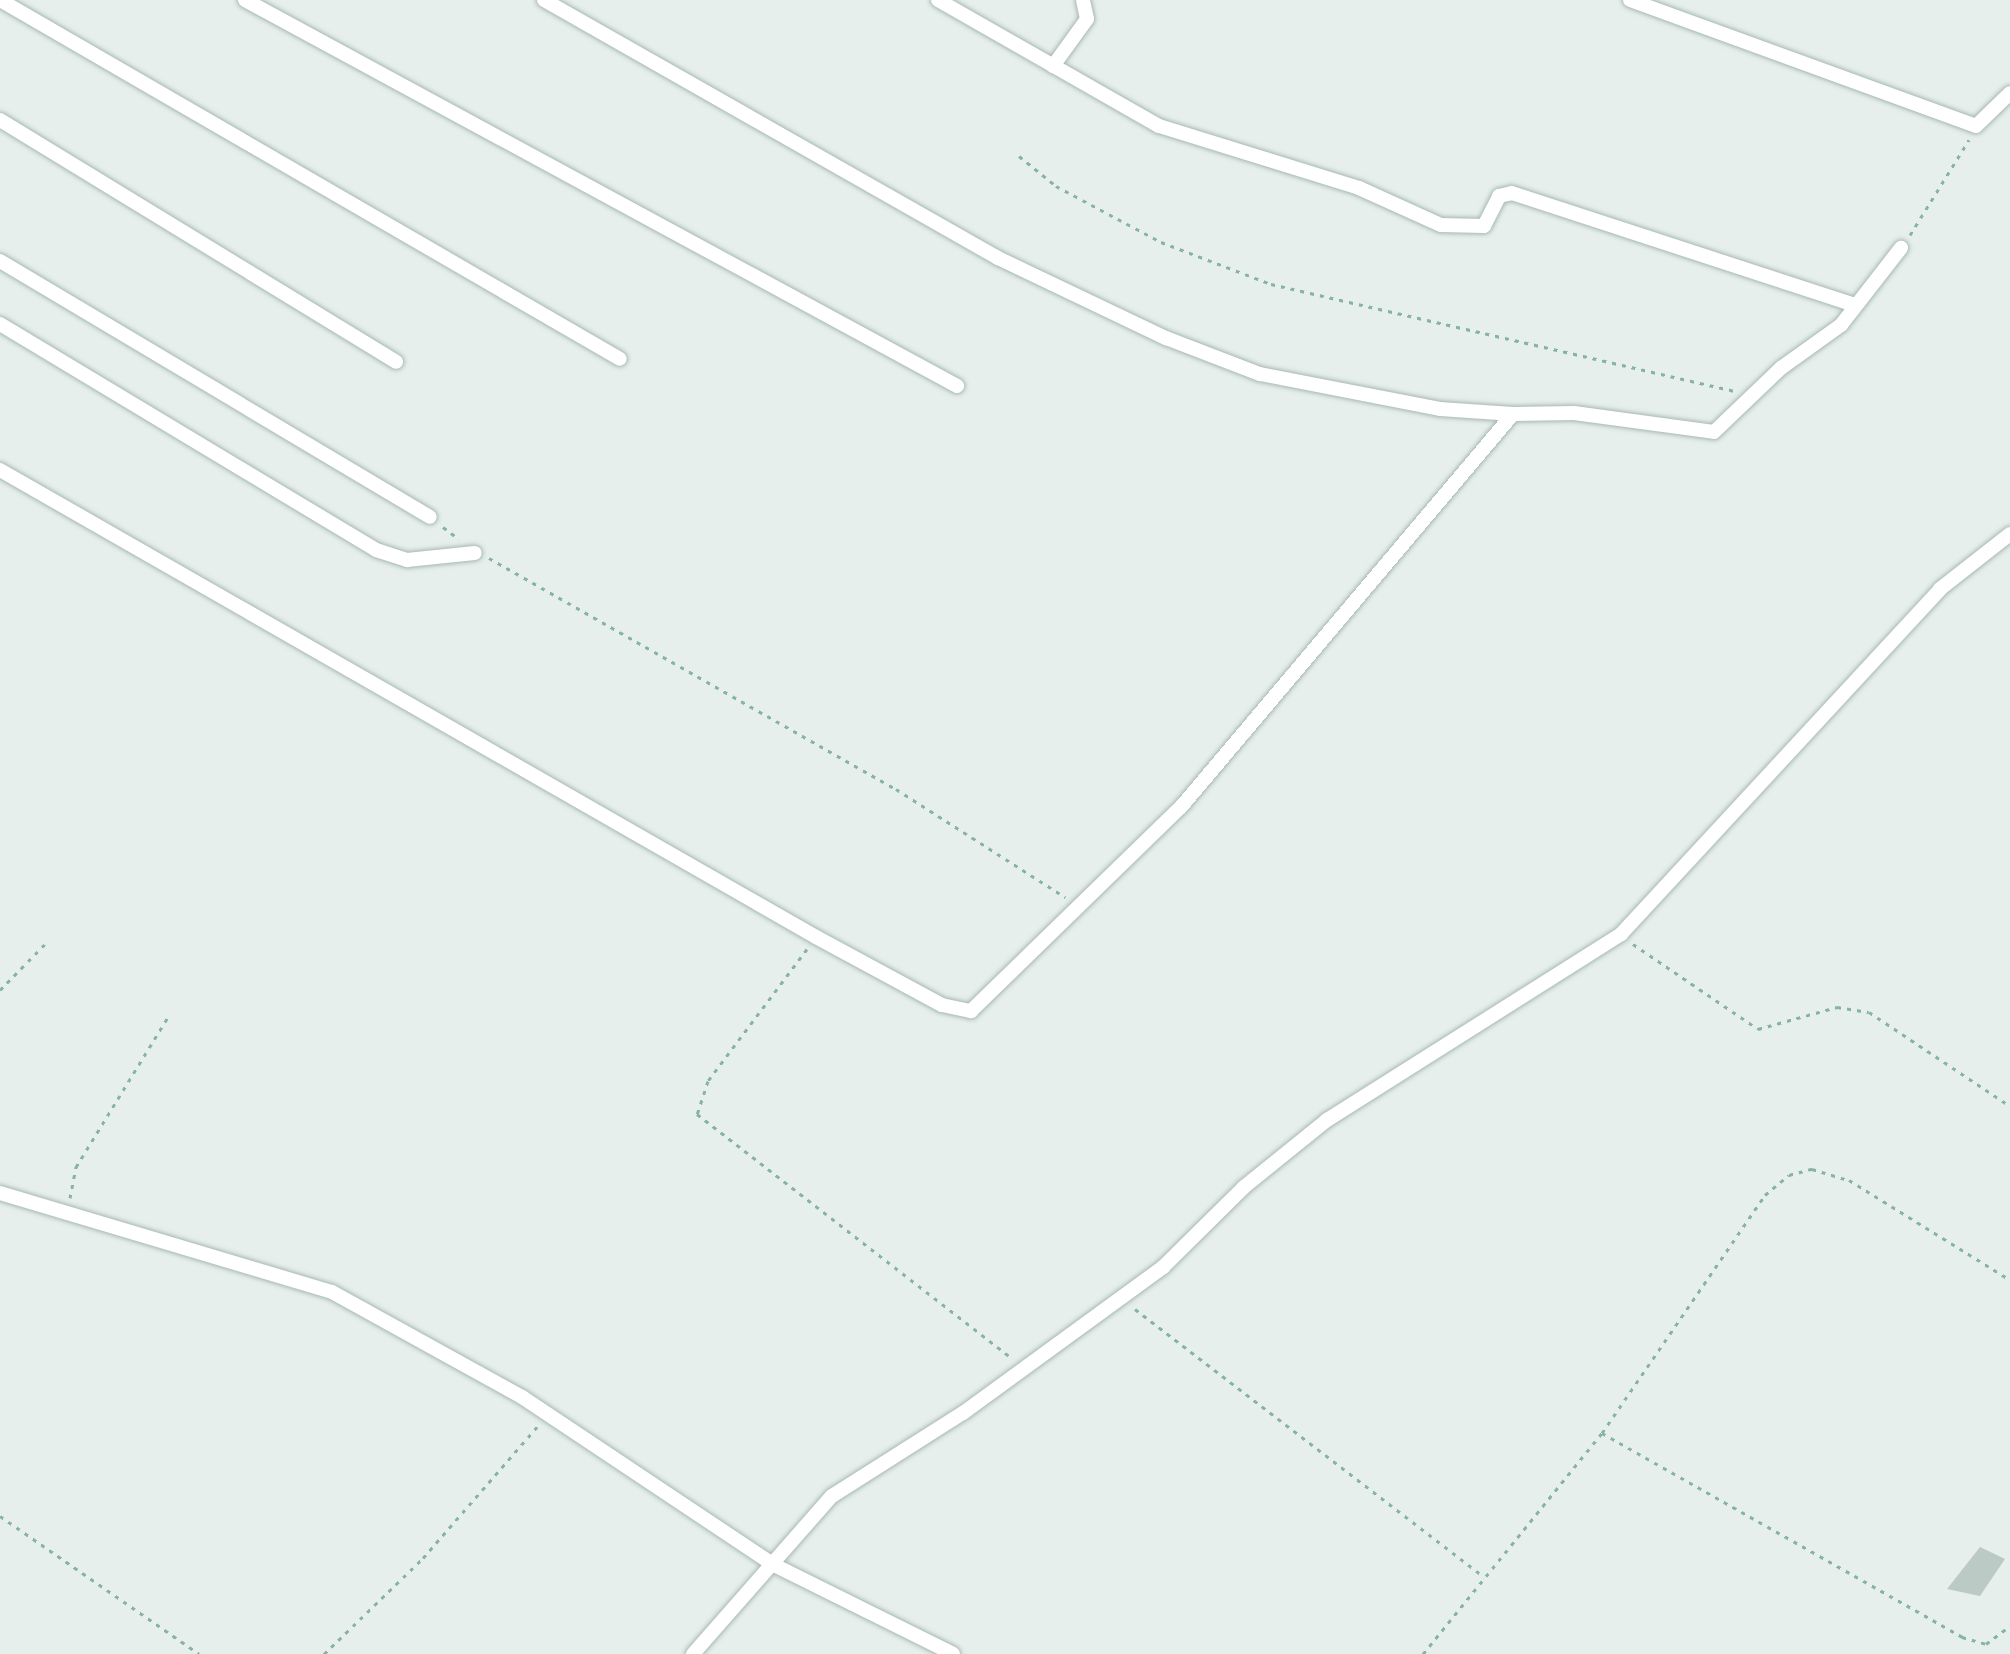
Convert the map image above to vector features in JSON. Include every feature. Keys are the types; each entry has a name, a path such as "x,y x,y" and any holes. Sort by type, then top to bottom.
{"street":[{"path":"0,0 620,359"},
{"path":"245,0 957,386"},
{"path":"544,0 998,258 1166,338 1260,374 1440,409 1513,414 1574,413 1707,433 1841,325 1901,248"},
{"path":"938,0 1172,132 1369,191 1441,225 1484,226 1499,196 1512,193 1854,305"},
{"path":"1053,66 1087,19 1083,0"},
{"path":"1630,0 1976,126 2010,93"},
{"path":"0,120 396,362"},
{"path":"0,261 430,517"},
{"path":"0,324 376,550 407,560 475,553"},
{"path":"0,470 816,937 942,1005 971,1011 1191,796 1513,414"},
{"path":"693,1654 832,1496 1024,1368 1119,1297 1327,1120 1621,934 1940,589 2010,534"},
{"path":"0,1193 71,1218 332,1292 547,1415 772,1564 953,1654"}],"path":[{"path":"1901,248 1976,126"},
{"path":"1019,156 1056,186 1161,242 1271,284 1751,396"},
{"path":"430,517 475,553 896,789 1079,905"},
{"path":"1621,934 1748,1025 1767,1030 1825,1009 1858,1008 2010,1106"},
{"path":"816,937 708,1081 697,1114 1024,1368"},
{"path":"0,990 45,944"},
{"path":"71,1218 76,1167 168,1017"},
{"path":"1423,1654 1602,1433 1765,1195 1789,1175 1812,1169 1849,1180 2010,1280"},
{"path":"1119,1297 1484,1577"},
{"path":"324,1654 423,1558 547,1415"},
{"path":"1602,1433 1962,1637 1986,1644 2010,1626"},
{"path":"0,1516 199,1654"}],"building":[{"path":"1980,1547 2005,1559 1980,1596 1947,1589"}]}
